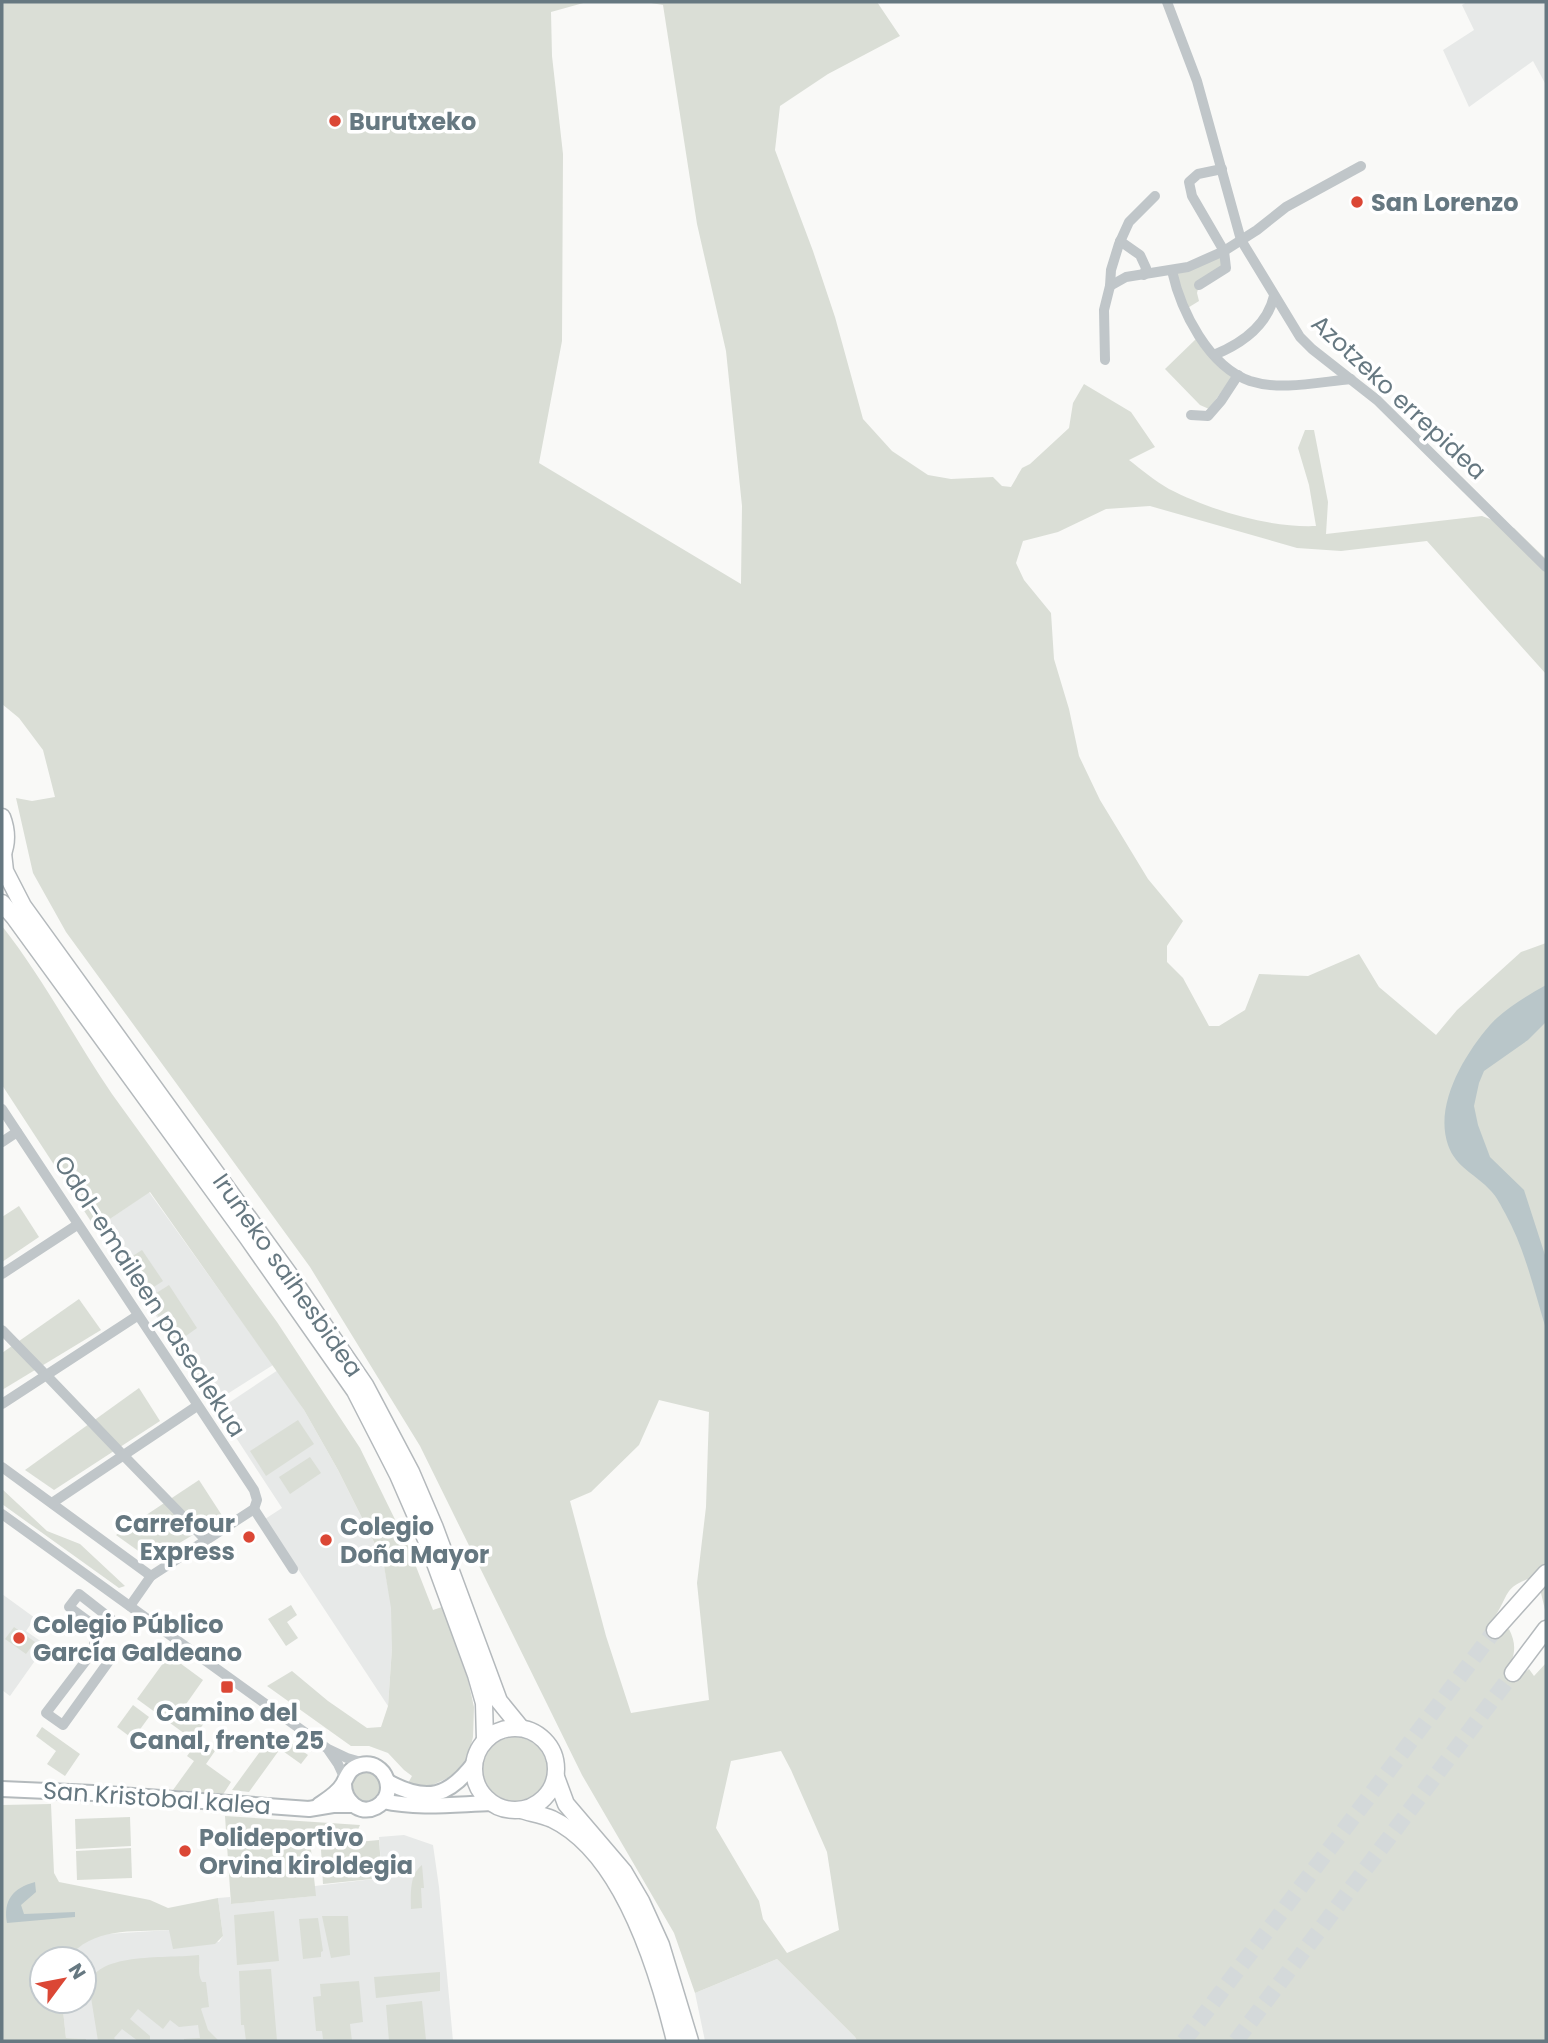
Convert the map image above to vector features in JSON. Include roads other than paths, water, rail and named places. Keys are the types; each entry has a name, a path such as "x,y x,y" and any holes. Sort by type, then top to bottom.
{"highway":[{"name":"Iruñeko saihesbidea","path":"2,817 6,827 3,854 5,871 23,906 289,1274 365,1385 411,1472 435,1528 499,1701 521,1728"},
{"name":"Iruñeko saihesbidea","path":"2,903 247,1237 355,1391 398,1475 428,1544 479,1684 484,1703 485,1740"},
{"path":"1495,1630 1546,1573"},
{"path":"1513,1673 1543,1634"},
{"path":"521,1810 544,1799 552,1789 556,1764 553,1751 545,1740 534,1732 508,1728 485,1740 478,1751 474,1774 483,1795 501,1808 521,1810 552,1819 580,1839 604,1866 641,1933 653,1963 675,2041"},
{"path":"556,1777 566,1804 624,1872 641,1901 661,1945 690,2041"}],"main road":[{"path":"388,1782 411,1793 440,1793 462,1779 475,1762"},
{"path":"313,1808 331,1797 352,1769 358,1766 370,1765 382,1771 388,1782 388,1789 383,1801 372,1808 359,1808 345,1796 344,1782"},
{"name":"San Kristobal kalea","path":"2,1789 313,1808 353,1805"},
{"path":"383,1801 429,1806 492,1803"}],"street":[{"name":"Azotzeko errepidea","path":"1167,2 1191,62 1241,240 1300,337 1394,416 1546,567"},
{"path":"1110,286 1126,277 1188,267 1224,251 1286,207 1361,166"},
{"path":"1199,285 1226,268 1224,251 1192,196 1189,182 1198,174 1222,170"},
{"path":"1105,360 1104,310 1111,270 1129,222 1155,196"},
{"path":"1120,241 1140,255 1146,268 1144,275"},
{"path":"1172,271 1176,288 1198,337 1238,375 1251,381 1273,385 1351,379"},
{"path":"1214,355 1232,348 1256,328 1267,316 1274,296"},
{"path":"1191,415 1208,416 1238,375"},
{"name":"Odol-emaileen pasealekua","path":"2,1109 254,1490 257,1500 254,1508 293,1569"},
{"path":"2,1142 17,1132"},
{"path":"2,1274 78,1225"},
{"path":"2,1404 137,1316"},
{"path":"2,1330 202,1536"},
{"path":"52,1503 197,1406"},
{"path":"2,1467 151,1576"},
{"path":"130,1606 151,1576 254,1508"},
{"path":"2,1514 328,1749 370,1765"},
{"path":"94,1606 106,1589"},
{"path":"94,1650 108,1661 63,1725 46,1713 94,1650 94,1644 103,1632 111,1619 79,1594 69,1607 103,1632"},
{"path":"328,1749 338,1764 344,1782"}],"tunnel":[{"path":"1184,2041 1495,1630"},
{"path":"1236,2041 1513,1673"}],"place":[{"name":"Burutxeko","path":"335,121"},
{"name":"San Lorenzo","path":"1357,202"},
{"name":"Carrefour Express","path":"249,1537"},
{"name":"Colegio Doña Mayor","path":"326,1540"},
{"name":"Colegio Público García Galdeano","path":"19,1638"},
{"name":"Camino del Canal, frente 25","path":"227,1687"},
{"name":"Polideportivo Orvina kiroldegia","path":"185,1851"}]}
